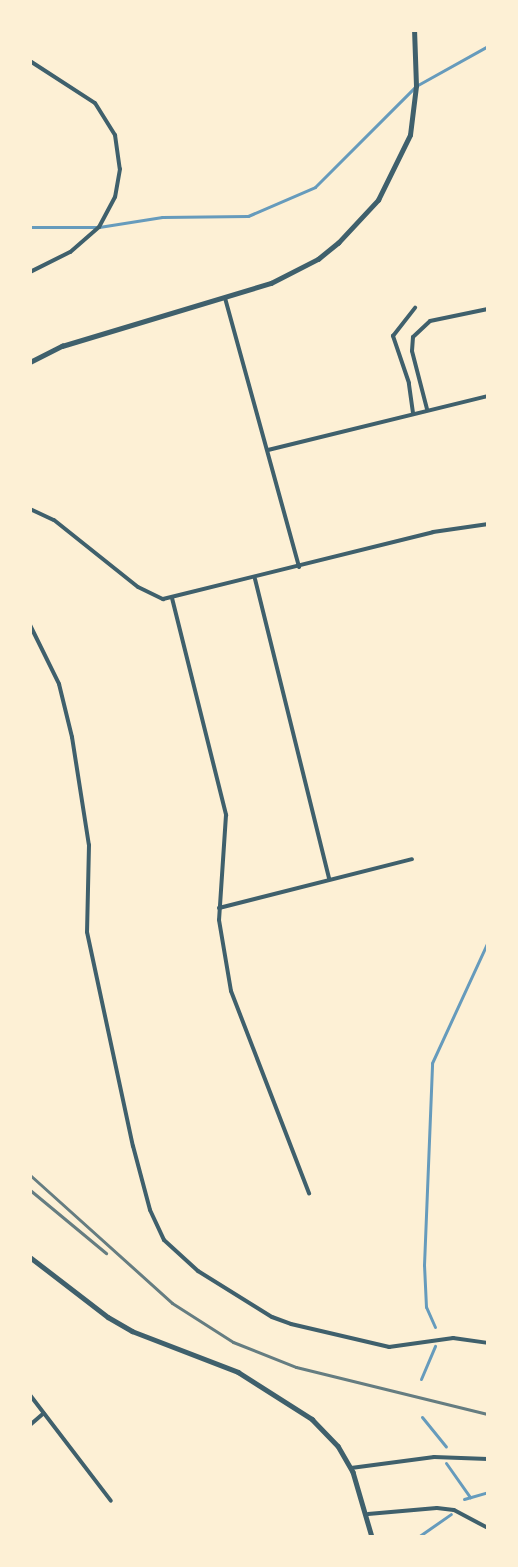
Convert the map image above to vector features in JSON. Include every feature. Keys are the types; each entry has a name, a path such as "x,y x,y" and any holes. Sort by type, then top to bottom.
{"street":[{"path":"30,362 62,346 271,283 318,259 360,222 378,200 410,135 416,86 414,30"},
{"path":"30,61 94,103 115,135 120,169 115,197 99,227 70,252 30,272"},
{"path":"225,298 298,567"},
{"path":"412,413 410,383 393,336 415,309"},
{"path":"427,410 412,351 413,336 430,321 488,309"},
{"path":"268,450 488,396"},
{"path":"30,509 54,520 153,597 172,598 255,579 433,532 488,524"},
{"path":"255,579 329,879"},
{"path":"172,598 226,815 219,933 236,1009 309,1193"},
{"path":"30,625 59,684 72,737 89,845 87,933 133,1146 150,1210 164,1240 198,1271 272,1317 291,1324 389,1347 453,1338 488,1343"},
{"path":"219,908 412,858"},
{"path":"30,1257 124,1326 204,1356 294,1406 328,1434 351,1468 368,1514 372,1537"},
{"path":"30,1395 111,1500"},
{"path":"30,1425 44,1413"},
{"path":"351,1468 434,1457 488,1459"},
{"path":"368,1514 437,1508 454,1510 488,1528"}],"waterway":[{"path":"30,227 99,227 162,217 248,216 315,187 416,86 488,46"},
{"path":"435,1327 426,1307 424,1265 432,1063 488,941"},
{"path":"421,1379 435,1346"},
{"path":"422,1417 446,1447"},
{"path":"446,1463 470,1497"},
{"path":"464,1499 488,1492"},
{"path":"418,1537 451,1514"}],"railway":[{"path":"30,1175 172,1303 233,1342 296,1367 488,1414"},
{"path":"30,1190 106,1253"}]}
